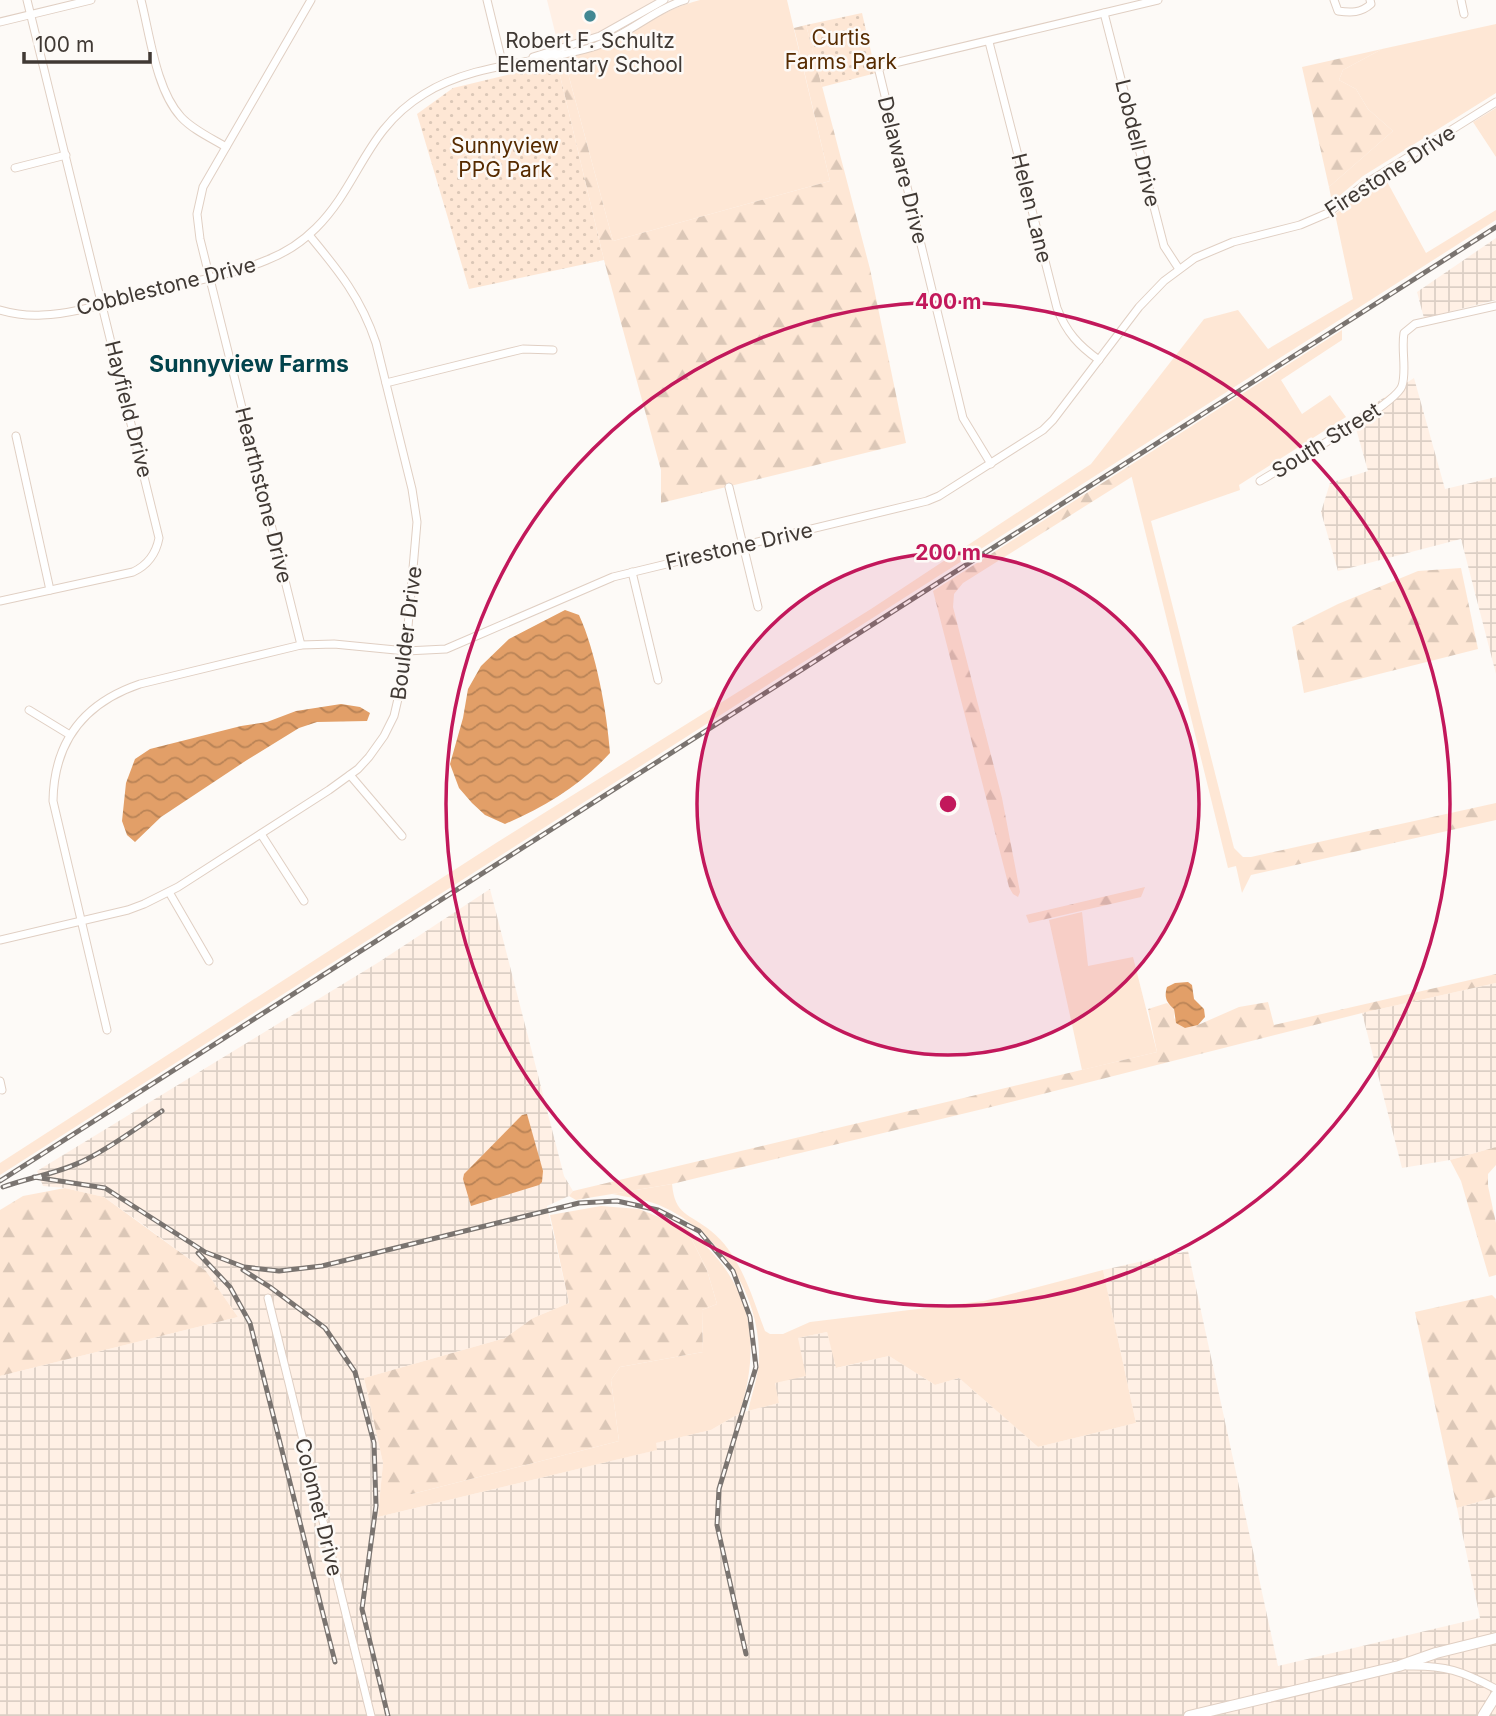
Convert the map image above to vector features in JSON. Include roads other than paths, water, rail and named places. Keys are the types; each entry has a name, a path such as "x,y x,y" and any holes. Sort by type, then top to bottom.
{"street":[{"name":"Hayfield Drive","path":"0,601 141,568 153,556 159,538 27,0"},
{"path":"0,22 91,0"},
{"path":"141,0 162,81 171,104 188,124 226,147"},
{"name":"Hearthstone Drive","path":"301,645 200,239 197,214 204,187 310,0"},
{"path":"487,0 503,66"},
{"path":"520,62 546,51 600,36 664,0"},
{"path":"520,62 553,57 601,44 661,9 685,0"},
{"name":"Delaware Drive","path":"991,464 963,418 878,67 1158,0"},
{"path":"1334,0 1338,11 1350,13 1365,10 1371,4 1370,0"},
{"path":"1461,0 1464,14"},
{"name":"Lobdell Drive","path":"1104,13 1164,246 1179,269"},
{"name":"Helen Lane","path":"989,42 1057,309 1067,331 1076,342 1099,360"},
{"name":"Cobblestone Drive","path":"0,310 43,315 210,277 270,259 309,235 335,205 375,138 400,111 441,84 520,62"},
{"name":"Firestone Drive","path":"107,1030 53,801 55,771 70,736 75,726 99,704 122,690 301,645 334,644 406,651 446,649 595,584 632,572 927,502 991,464 1048,425 1146,299 1179,269 1215,248 1300,225 1328,213 1365,184 1496,102"},
{"path":"15,167 66,155"},
{"name":"Boulder Drive","path":"0,940 136,907 169,892 350,775 369,757 388,728 400,697 406,651 417,522 412,489 376,343 360,303 341,273 309,235"},
{"name":"South Street","path":"1260,481 1352,427 1394,397 1403,383 1404,333 1415,324 1496,306"},
{"path":"386,383 523,349 553,350"},
{"path":"16,436 50,590"},
{"path":"729,487 758,607"},
{"path":"632,572 658,680"},
{"path":"29,710 70,736"},
{"path":"350,775 402,836"},
{"path":"261,834 304,901"},
{"path":"169,892 209,961"},
{"path":"0,1081 2,1090"},
{"name":"Colomet Drive","path":"268,1298 371,1716"},
{"path":"1189,1716 1399,1666 1436,1653 1496,1638"},
{"path":"1399,1666 1435,1665 1448,1668 1468,1674 1496,1689"},
{"path":"1483,1716 1496,1695"}],"water":[{"path":"565,610 579,615 591,646 603,701 610,753 562,794 505,824 485,815 472,803 459,788 450,764 468,689 481,666 509,639"},
{"path":"341,704 360,707 370,713 367,721 317,722 299,728 161,817 135,842 127,835 122,821 126,783 135,759 150,749 267,722 296,711"},
{"path":"1188,982 1192,985 1194,999 1204,1009 1205,1017 1198,1025 1185,1028 1176,1023 1174,1009 1167,1002 1166,994 1167,987"},
{"path":"527,1114 543,1171 542,1182 471,1206 464,1174 522,1115"}],"railway":[{"path":"0,1181 1496,227"},
{"path":"3,1187 77,1164 162,1111"},
{"path":"34,1177 105,1188 205,1252 244,1267 279,1271 322,1266 579,1203 617,1201 658,1210 699,1231 733,1271 750,1317 756,1367 719,1489 717,1525 746,1654"},
{"path":"198,1253 230,1287 250,1323 335,1662"},
{"path":"243,1270 325,1328 355,1372 374,1443 376,1506 362,1609 388,1716"}],"place":[{"name":"Robert F. Schultz Elementary School","path":"590,16"}],"district":[{"name":"Sunnyview Farms","path":"249,364"}],"park label":[{"name":"Curtis Farms Park","path":"841,49"},
{"name":"Sunnyview PPG Park","path":"505,157"}]}
